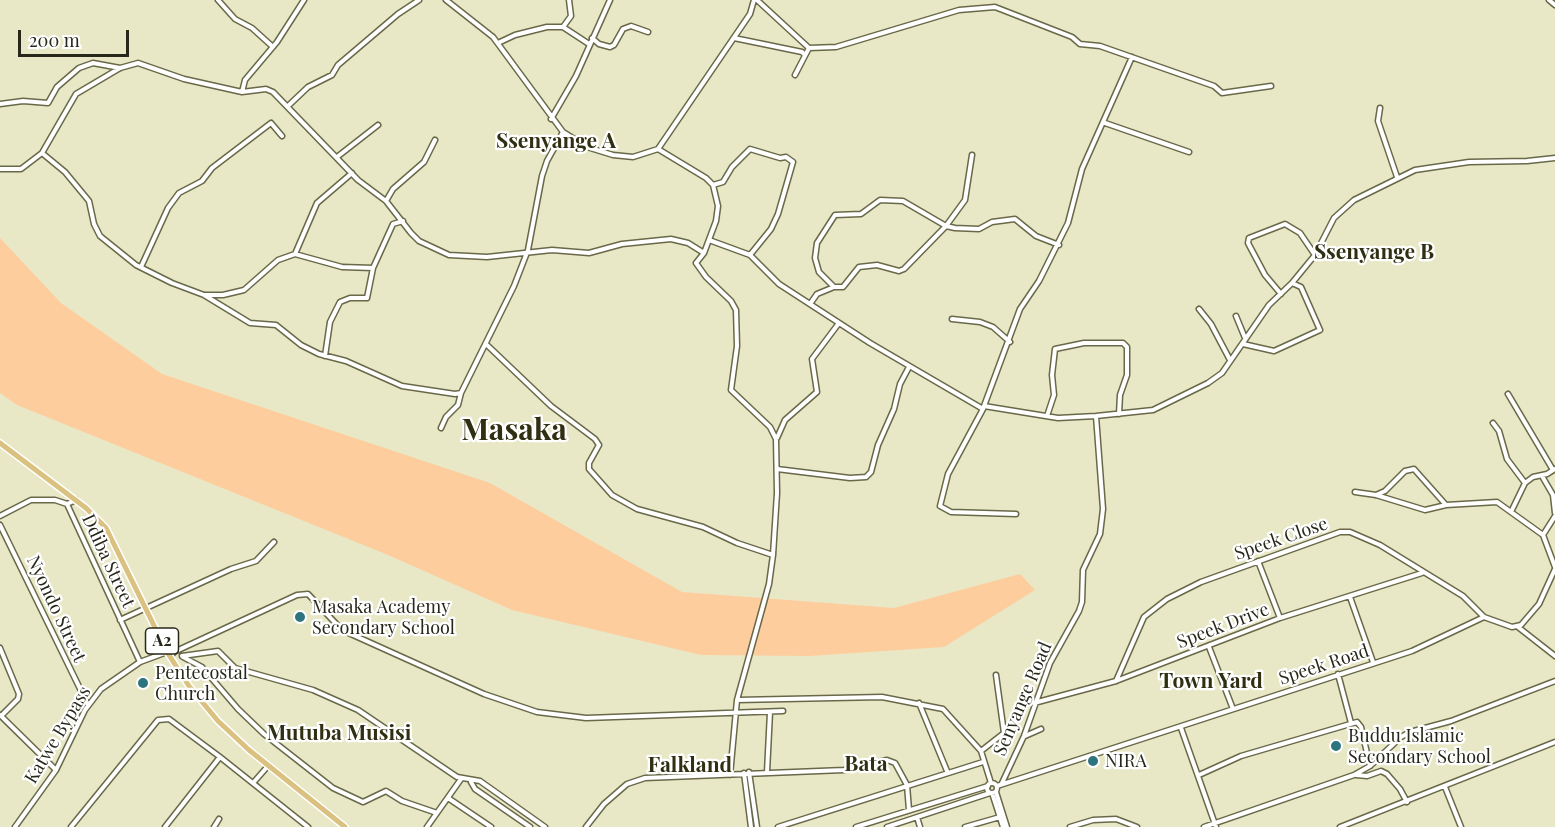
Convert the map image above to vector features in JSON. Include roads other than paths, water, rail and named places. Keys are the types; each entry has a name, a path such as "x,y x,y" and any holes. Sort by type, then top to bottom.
{"main road":[{"name":"A2","path":"0,443 76,500 112,536 146,610 189,686 218,721 345,827"}],"street":[{"path":"218,0 235,19 252,28 273,47"},
{"path":"242,92 245,80 273,47 304,0"},
{"path":"288,106 308,87 332,75 338,65 398,14 419,0"},
{"path":"446,0 498,43 551,119 563,132 587,147 613,155 633,157 658,150 734,38 756,0 809,48 836,47 959,10 989,7 999,8 1072,37 1080,44 1100,46 1214,86 1222,93 1271,86"},
{"path":"563,27 571,16 570,0"},
{"path":"551,119 576,76 610,0"},
{"path":"1549,0 1555,5"},
{"path":"592,38 599,44 610,47 614,45 623,29 631,26 648,32"},
{"path":"498,43 515,35 547,27 563,27 589,44"},
{"path":"734,38 802,52 805,55"},
{"path":"795,75 809,48"},
{"path":"1016,514 951,512 940,506 948,474 983,408 1005,347 1010,342 1024,300 1039,281 1068,223 1082,170 1105,123 1132,57"},
{"path":"0,104 33,101 44,104 51,101 57,87 79,68 93,63 120,68"},
{"path":"0,169 21,169 42,153 71,99 120,68 138,63 184,78 242,92 266,89 273,92 352,173 386,201 419,241 449,255 487,257 528,250 589,252 617,244 671,239 688,243 704,253"},
{"path":"1380,108 1378,121 1397,177"},
{"path":"556,112 558,126"},
{"path":"141,267 168,208 179,193 202,181 212,168 271,123 282,136"},
{"path":"1105,123 1189,152"},
{"path":"337,158 378,125"},
{"path":"441,428 446,417 458,405 474,364 487,345 528,250 542,176 547,161 563,132"},
{"path":"386,201 393,189 424,162 435,140"},
{"path":"713,185 723,182 732,167 750,149 792,160 793,167 778,214 771,229 750,255"},
{"path":"658,150 706,178 713,185 718,206 716,221 704,253 696,263 706,277 731,301 736,310 737,346 731,390 770,427 776,439 773,555 769,584 737,700 730,775"},
{"path":"42,153 65,172 89,201 94,224 100,236 126,259 172,283 204,295 250,323 276,325 301,345 325,356 346,362 402,386 461,393"},
{"path":"810,304 817,294 834,287 843,287 855,269 877,265 899,271 904,269 946,226 965,200 972,154"},
{"path":"709,240 750,255 779,284 909,367 983,408 1058,418 1119,414 1153,410 1190,393 1222,373 1269,305 1293,283 1315,255 1334,218 1354,200 1414,170 1469,162 1555,158"},
{"path":"295,254 317,203 352,173"},
{"path":"834,287 819,272 815,252 826,227 835,215 859,215 880,200 900,200 946,226 979,229 992,222 1016,219 1036,236 1059,244"},
{"path":"325,356 330,322 340,302 350,298 367,298 373,268 393,224 402,221"},
{"path":"1281,294 1265,275 1248,243 1249,238 1287,224 1300,232 1315,255"},
{"path":"204,295 223,295 244,290 278,260 295,254 337,266 373,268"},
{"path":"1243,344 1274,351 1320,330 1301,287 1293,283"},
{"path":"1198,309 1211,324 1230,360"},
{"path":"1236,316 1245,339"},
{"path":"952,319 980,322 993,327 1010,342"},
{"path":"776,439 785,420 817,392 812,358 839,323"},
{"path":"1047,416 1054,395 1052,375 1055,349 1084,343 1123,343 1126,347 1128,375 1120,395 1119,414"},
{"path":"487,345 551,406 595,439 599,445 588,469 612,495 637,509 703,527 737,543 773,555"},
{"path":"777,469 840,477 866,477 871,472 878,445 894,409 900,384 909,367"},
{"path":"1508,394 1554,469 1542,476 1533,477 1525,483 1511,512"},
{"name":"Senyange Road","path":"995,790 1024,736 1050,663 1082,602 1083,570 1102,525 1096,416"},
{"path":"1493,423 1499,431 1508,459 1525,483"},
{"path":"1376,495 1385,491 1405,471 1414,469 1446,506"},
{"path":"1542,476 1553,495 1555,514 1543,535"},
{"path":"1354,492 1376,495 1425,510 1493,502 1543,535 1555,568 1553,581 1539,604 1526,621 1518,627"},
{"path":"0,516 31,500 55,500 67,504 76,500"},
{"name":"Ddiba Street","path":"67,504 140,662"},
{"name":"Nyondo Street","path":"0,525 88,705"},
{"name":"Speek Close","path":"1116,681 1146,615 1186,587 1325,536 1347,531 1380,545 1422,573 1463,596 1484,617"},
{"path":"120,620 231,569 256,561 274,542"},
{"path":"1258,561 1280,618"},
{"name":"Speek Drive","path":"1034,703 1116,681 1280,618 1422,573"},
{"name":"Katwe Bypass","path":"15,827 56,770 88,705 106,684 140,662 171,653 297,595 308,594 342,630 512,705 571,718 735,714"},
{"path":"1350,597 1373,662"},
{"path":"1484,617 1518,627 1555,656"},
{"name":"Speek Road","path":"887,827 1437,641 1484,617"},
{"path":"1209,647 1233,709"},
{"path":"0,648 19,694 18,699 0,715 56,770"},
{"path":"182,656 218,651 235,668 322,694 369,716 461,779 480,781 545,827"},
{"path":"171,653 202,667 251,721 333,788 363,802 386,790 402,801 437,813"},
{"path":"1338,674 1351,723"},
{"path":"981,751 1001,738 1004,733 996,675"},
{"path":"1204,827 1216,825 1354,775 1370,766 1401,737 1410,732 1451,722 1555,681"},
{"path":"737,700 882,697 943,709 981,751 989,785 995,790 1005,827"},
{"path":"919,703 947,771"},
{"path":"735,714 783,711"},
{"path":"767,772 770,712"},
{"path":"71,827 158,720 170,718 308,827"},
{"path":"1199,775 1241,756 1358,722 1361,726 1370,766"},
{"path":"1181,728 1216,825"},
{"path":"1024,736 1041,729"},
{"path":"1340,827 1555,742"},
{"path":"165,827 220,757"},
{"path":"586,827 604,804 627,784 636,780 747,772 844,770 892,760 907,785 909,810"},
{"path":"778,827 947,771 983,762"},
{"path":"253,783 269,765"},
{"path":"1354,775 1367,776 1379,771 1388,774 1407,802"},
{"path":"747,772 751,827"},
{"path":"747,772 757,827"},
{"path":"435,827 428,825 461,779"},
{"path":"470,781 476,789 530,827"},
{"path":"989,785 995,790 1000,817 1005,827"},
{"path":"856,827 989,785"},
{"path":"1445,787 1461,827"},
{"path":"448,798 491,827"},
{"path":"917,817 920,827"},
{"path":"965,827 1000,817"},
{"path":"214,827 219,819"},
{"path":"1070,827 1093,820 1116,819 1137,827"}],"place":[{"name":"Masaka Academy Secondary School","path":"300,617"},
{"name":"Pentecostal Church","path":"143,683"},
{"name":"Buddu Islamic Secondary School","path":"1336,746"},
{"name":"NIRA","path":"1093,761"}],"district":[{"name":"Ssenyange A","path":"556,141"},
{"name":"Ssenyange B","path":"1374,252"},
{"name":"Masaka","path":"514,431"},
{"name":"Town Yard","path":"1211,681"},
{"name":"Mutuba Musisi","path":"339,733"},
{"name":"Bata","path":"866,764"},
{"name":"Falkland","path":"690,765"}]}
